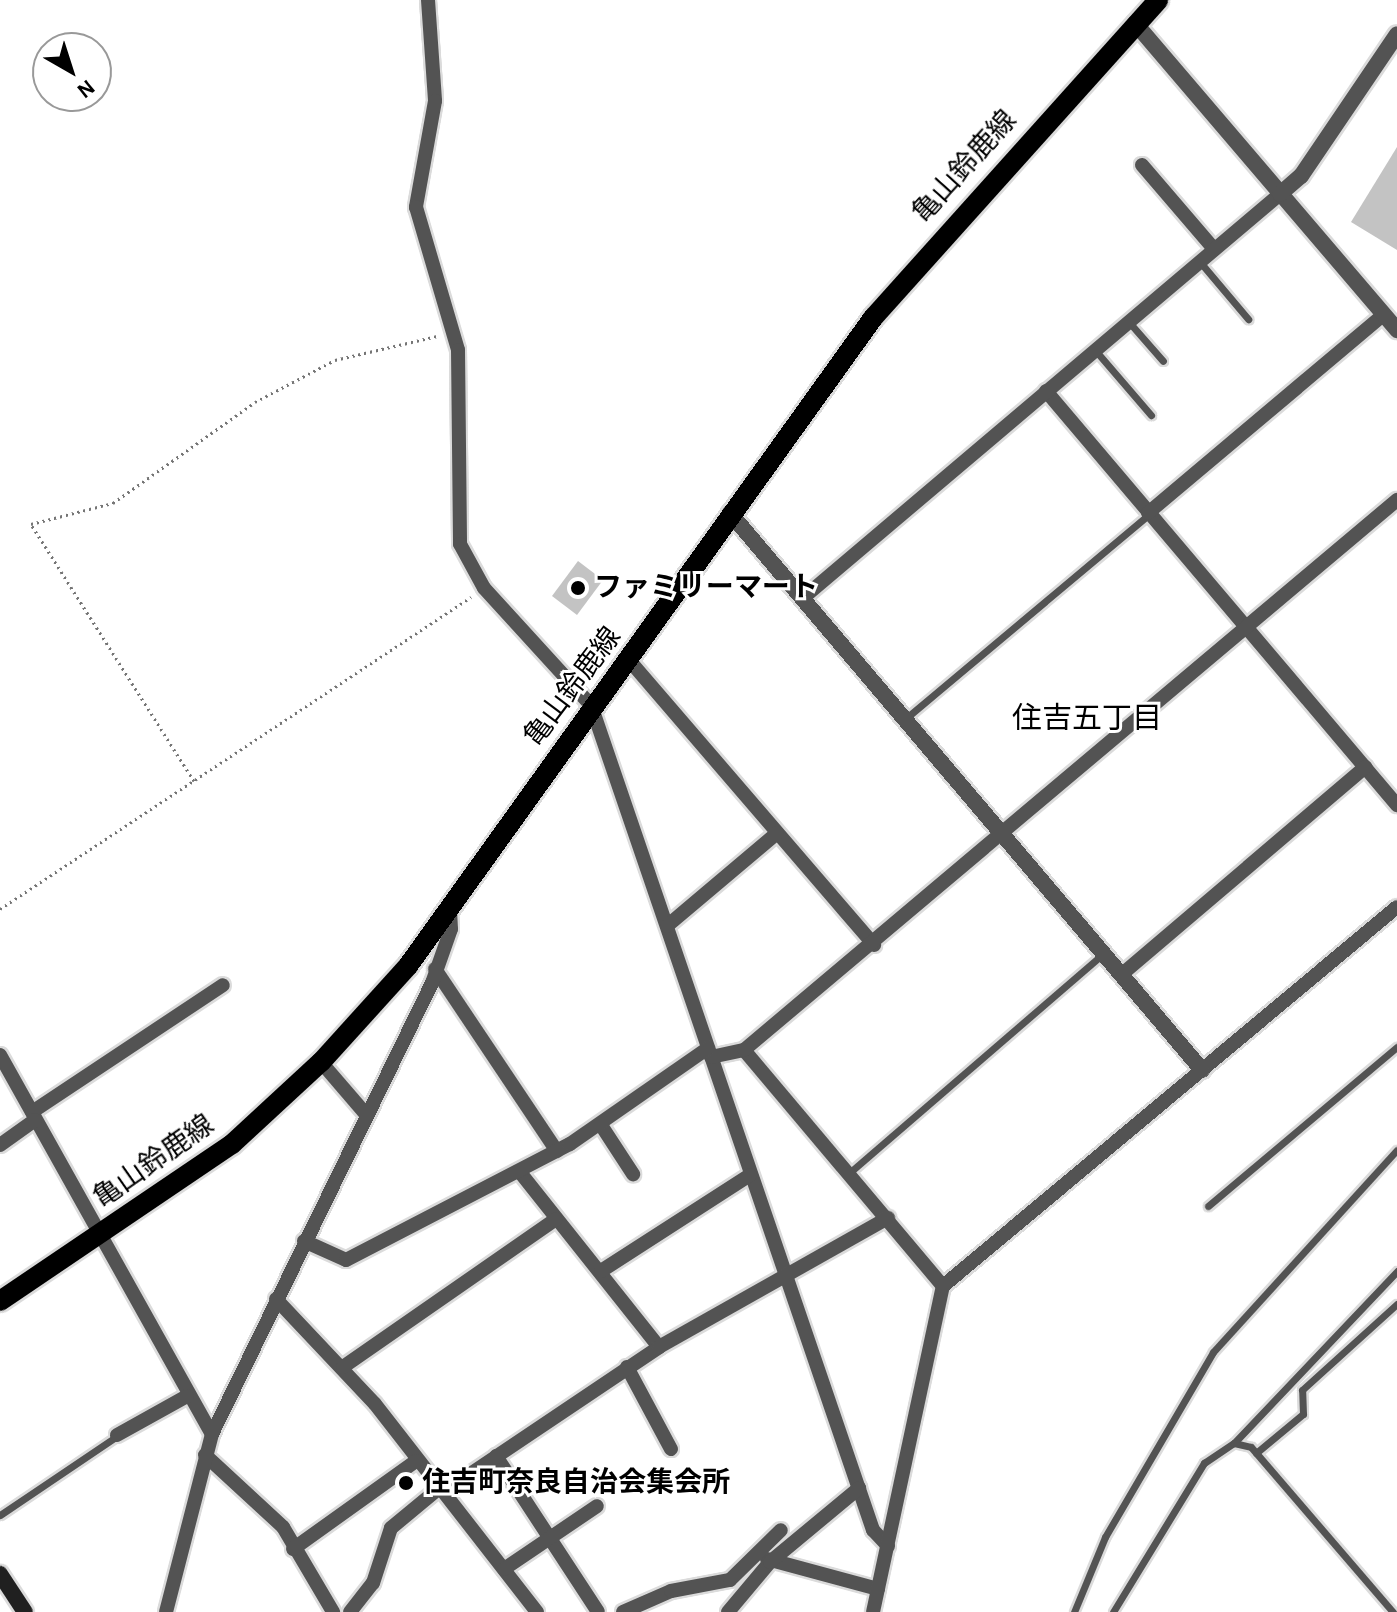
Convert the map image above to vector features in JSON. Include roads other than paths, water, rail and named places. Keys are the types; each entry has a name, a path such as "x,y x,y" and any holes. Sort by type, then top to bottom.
{"main road":[{"name":"亀山鈴鹿線","path":"0,1301 232,1144 321,1062 450,908 591,705 629,660 730,513 930,247 1158,0"},
{"path":"0,1574 25,1612"}],"street":[{"path":"428,0 435,101 416,207 452,333 460,389 457,530 468,569 591,705 873,1530 888,1546"},
{"path":"1135,23 1397,330"},
{"path":"803,598 1301,176 1397,34"},
{"path":"1142,165 1214,249"},
{"path":"1149,514 1383,315"},
{"path":"1046,391 1397,805"},
{"path":"304,1241 346,1260 557,1151 710,1053 744,1050 874,945 1397,500"},
{"path":"730,513 1202,1070"},
{"path":"629,660 874,945"},
{"path":"1121,975 1365,767"},
{"path":"667,926 777,833"},
{"path":"873,1612 943,1286 1397,907"},
{"path":"166,1612 212,1434 435,969 451,929 450,908"},
{"path":"435,969 557,1151"},
{"path":"0,1145 34,1116 223,985"},
{"path":"744,1050 943,1286"},
{"path":"0,1055 187,1396 212,1434"},
{"path":"321,1062 364,1112"},
{"path":"601,1125 633,1174"},
{"path":"519,1171 659,1347"},
{"path":"601,1271 750,1175"},
{"path":"350,1612 373,1583 391,1528 441,1490 659,1347 888,1218"},
{"path":"343,1367 556,1219"},
{"path":"276,1299 343,1367 537,1612"},
{"path":"627,1367 671,1449"},
{"path":"117,1435 187,1396"},
{"path":"205,1455 283,1527 293,1549 333,1612"},
{"path":"496,1456 553,1536 598,1612"},
{"path":"293,1549 416,1461"},
{"path":"623,1612 671,1591 730,1580 766,1558 859,1488"},
{"path":"504,1569 597,1506"},
{"path":"728,1612 766,1558 781,1530"},
{"path":"766,1558 878,1589"}],"lane":[{"path":"1199,261 1248,319"},
{"path":"1128,321 1163,361"},
{"path":"1094,350 1151,415"},
{"path":"905,719 1149,514"},
{"path":"849,1173 1103,954"},
{"path":"1208,1206 1397,1047"},
{"path":"1074,1612 1105,1537 1213,1352 1397,1150"},
{"path":"1113,1612 1204,1463 1234,1443 1397,1271"},
{"path":"1256,1453 1303,1414 1302,1390 1397,1304"},
{"path":"0,1515 117,1435"},
{"path":"1234,1443 1256,1453 1393,1612"}],"place":[{"name":"ファミリーマート","path":"578,588"},
{"name":"住吉町奈良自治会集会所","path":"406,1483"}],"district":[{"name":"住吉五丁目","path":"1087,719"}]}
